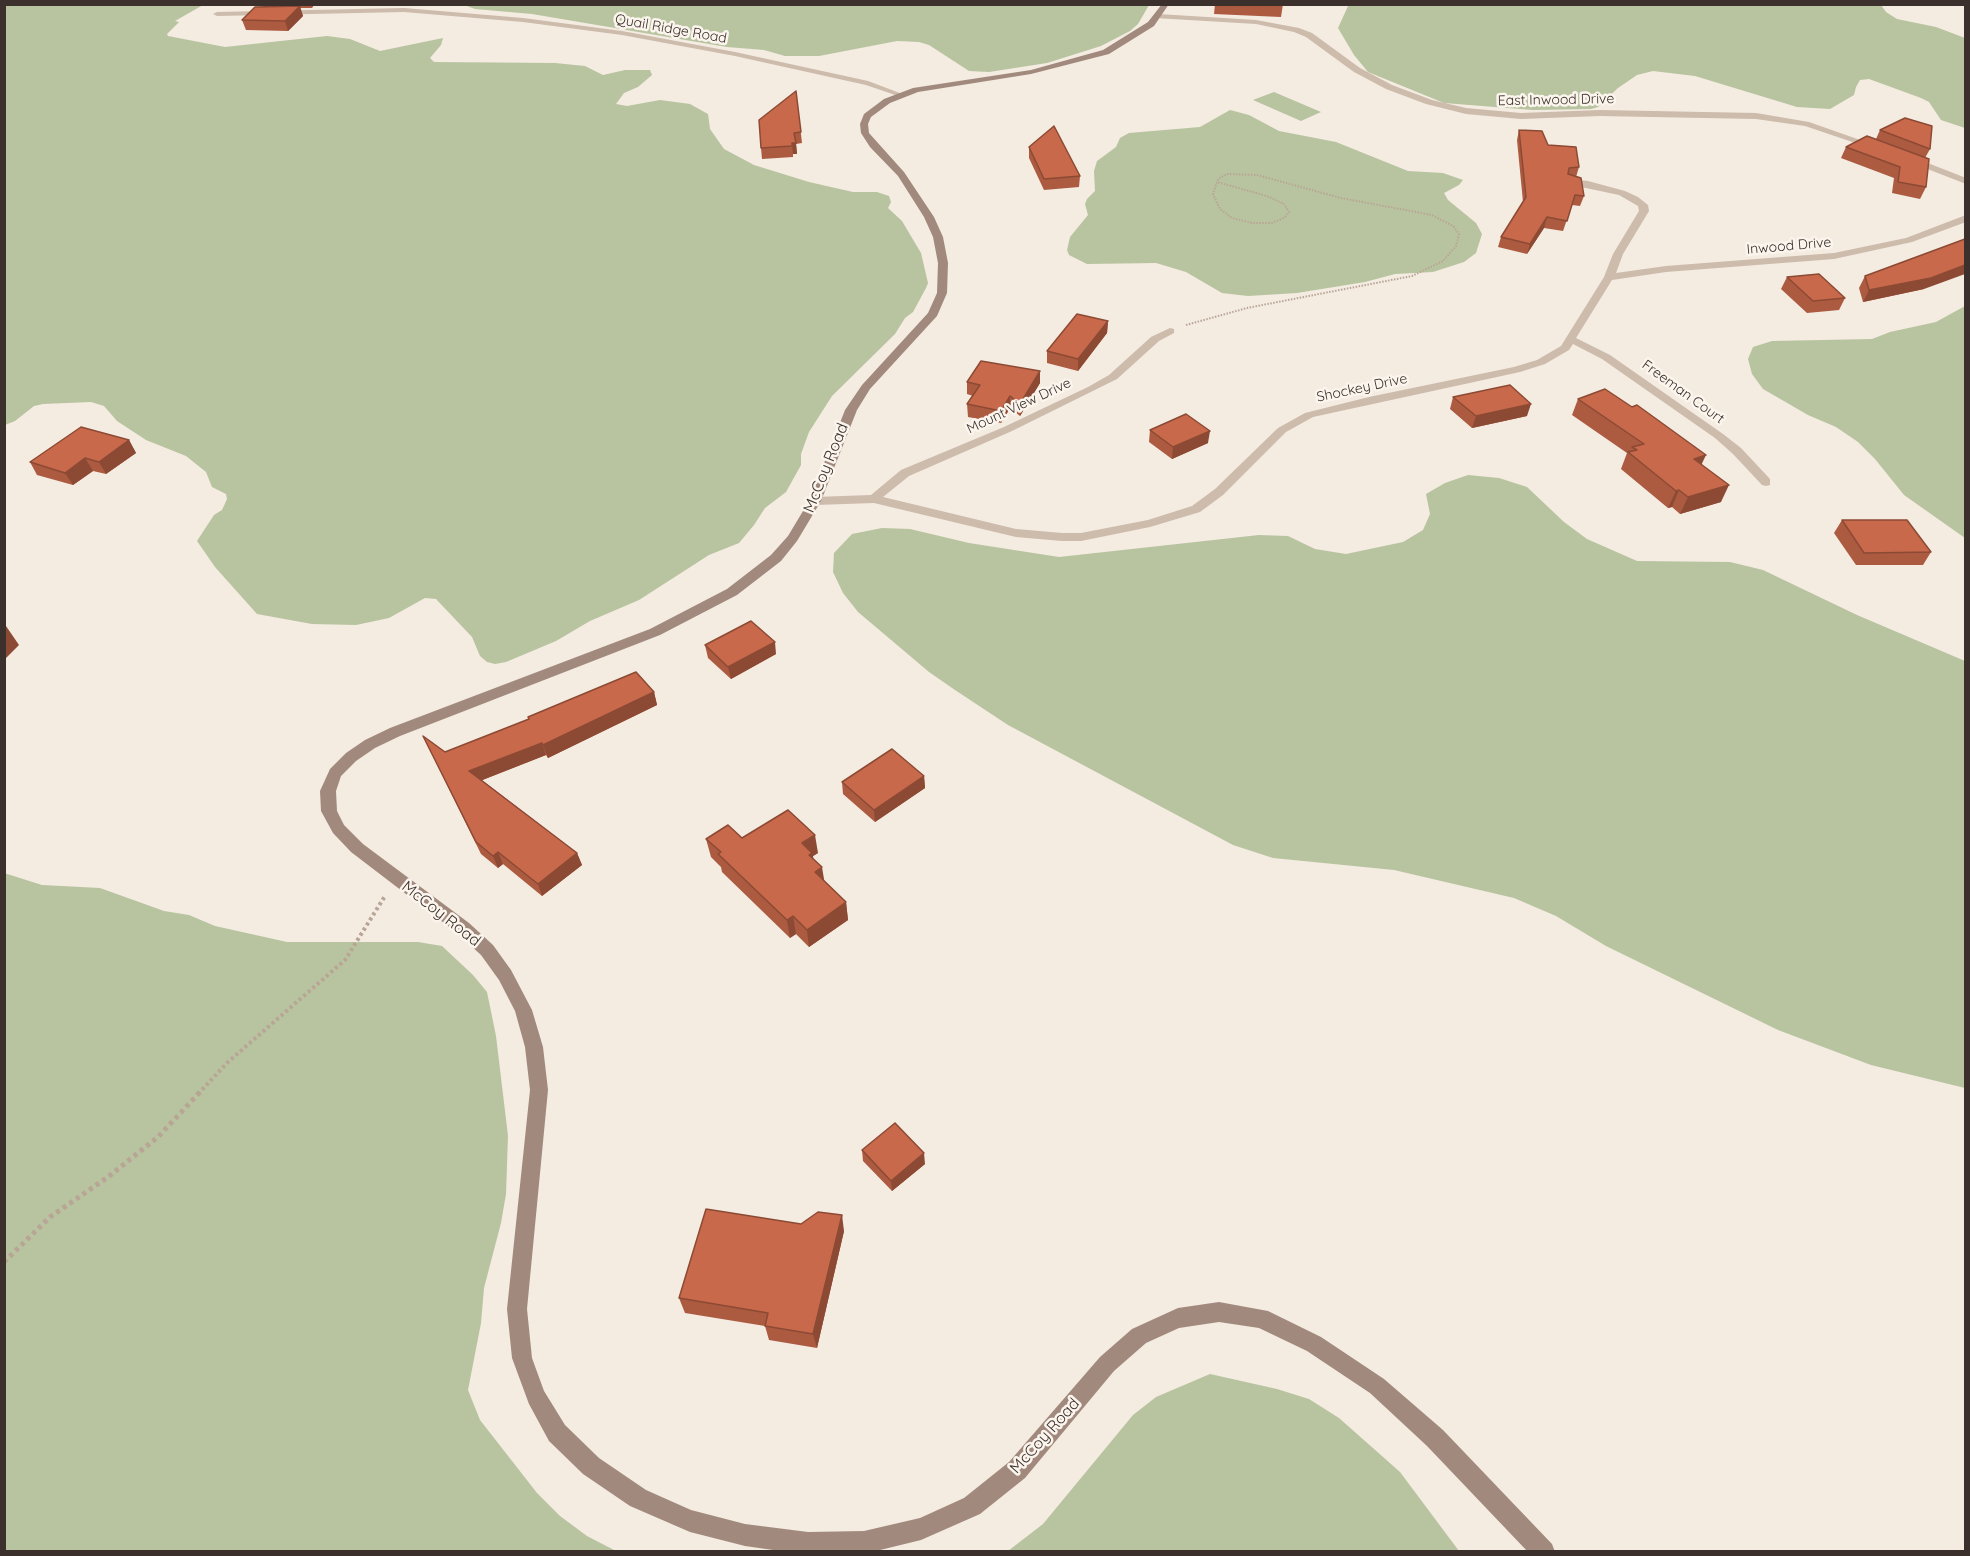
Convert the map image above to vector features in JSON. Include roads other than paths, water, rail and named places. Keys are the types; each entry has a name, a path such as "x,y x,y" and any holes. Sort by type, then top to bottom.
{"street":[{"name":"Quail Ridge Road","path":"217,14 404,10 523,20 622,33 735,54 868,83 901,95"},
{"name":"McCoy Road","path":"1162,10 1140,33 1123,43 1083,59 1031,72 933,87 901,95 886,101 867,116 864,124 865,133 873,145 901,174 929,217 938,237 943,263 942,293 933,314 866,387 850,410 815,501 788,544 755,576 732,592 655,632 386,736 351,757 335,773 328,791 329,810 338,829 357,848 463,928 487,950 505,975 524,1010 534,1047 538,1090 533,1162 517,1309 522,1358 536,1397 557,1433 591,1466 638,1498 690,1521 745,1535 808,1543 864,1542 921,1529 972,1506 1017,1470 1107,1364 1139,1336 1178,1318 1219,1312 1261,1318 1314,1344 1377,1386 1435,1438 1544,1551"},
{"name":"East Inwood Drive","path":"1162,10 1256,22 1300,31 1318,41 1357,70 1389,87 1430,102 1466,111 1502,115 1600,112 1756,116 1806,124 1884,150"},
{"path":"1905,157 1965,181"},
{"name":"Shockey Drive","path":"815,501 835,498 874,499 1007,531 1042,536 1081,537 1181,515 1207,502 1271,440 1294,422 1369,400 1516,370 1555,355 1572,340 1590,305 1609,278 1618,254 1644,211 1643,205 1629,196 1606,188 1570,182"},
{"name":"Inwood Drive","path":"1609,278 1666,268 1834,256 1909,240 1965,218"},
{"name":"Mount View Drive","path":"874,499 905,473 1092,390 1113,377 1155,339 1170,331"},
{"name":"Freeman Court","path":"1572,340 1606,357 1719,436 1737,451 1766,482"}]}
